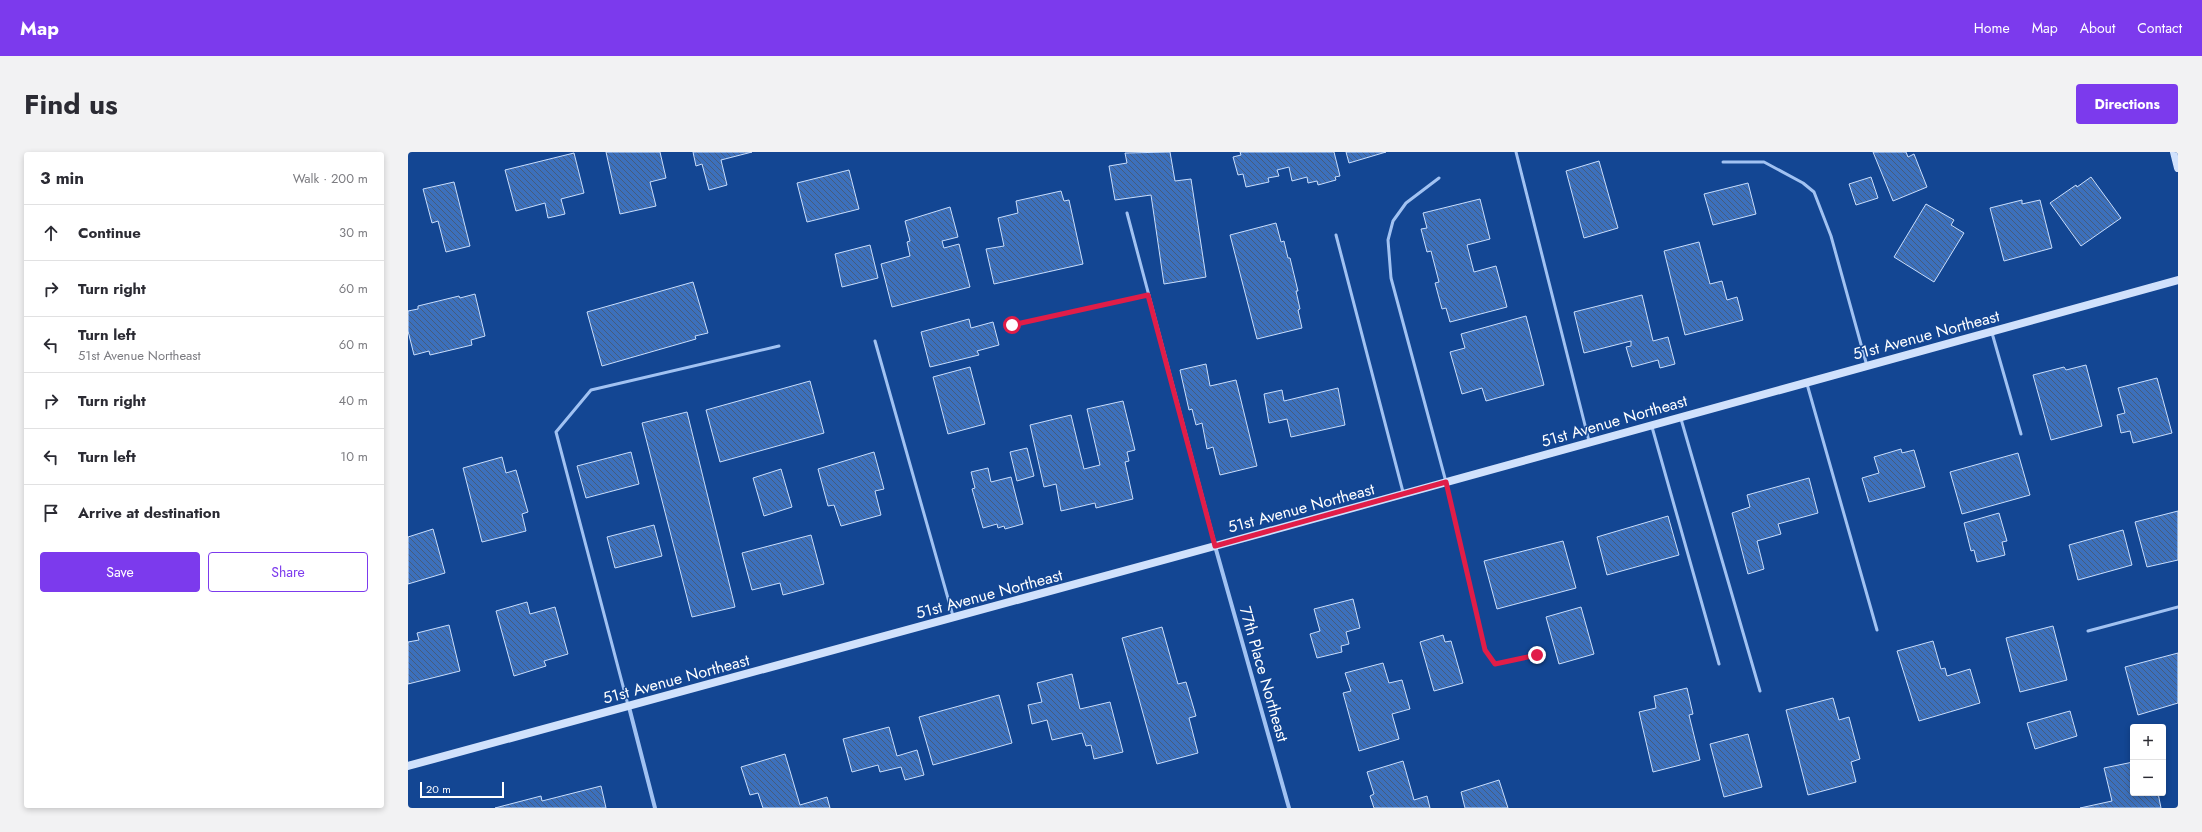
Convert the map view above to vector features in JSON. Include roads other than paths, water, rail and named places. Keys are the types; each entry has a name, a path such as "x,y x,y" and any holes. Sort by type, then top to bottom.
{"street":[{"path":"2174,152 2178,168"},
{"name":"51st Avenue Northeast","path":"408,766 954,618 2178,280"},
{"name":"77th Place Northeast","path":"1215,546 1289,808"},
{"path":"629,707 655,808"}],"lane":[{"path":"1516,152 1589,443"},
{"path":"1723,162 1764,162 1803,183 1814,192 1831,236 1867,366"},
{"path":"1439,178 1406,203 1393,221 1388,240 1391,278 1446,482 1485,650 1495,664 1537,655"},
{"path":"1126,213 1215,546"},
{"path":"1336,235 1404,494"},
{"path":"1012,325 1148,295"},
{"path":"1991,332 2021,434"},
{"path":"875,341 954,618"},
{"path":"629,707 556,432 591,390 779,346"},
{"path":"1806,383 1877,630"},
{"path":"1681,417 1760,691"},
{"path":"1651,426 1719,664"},
{"path":"2088,631 2178,607"}]}
